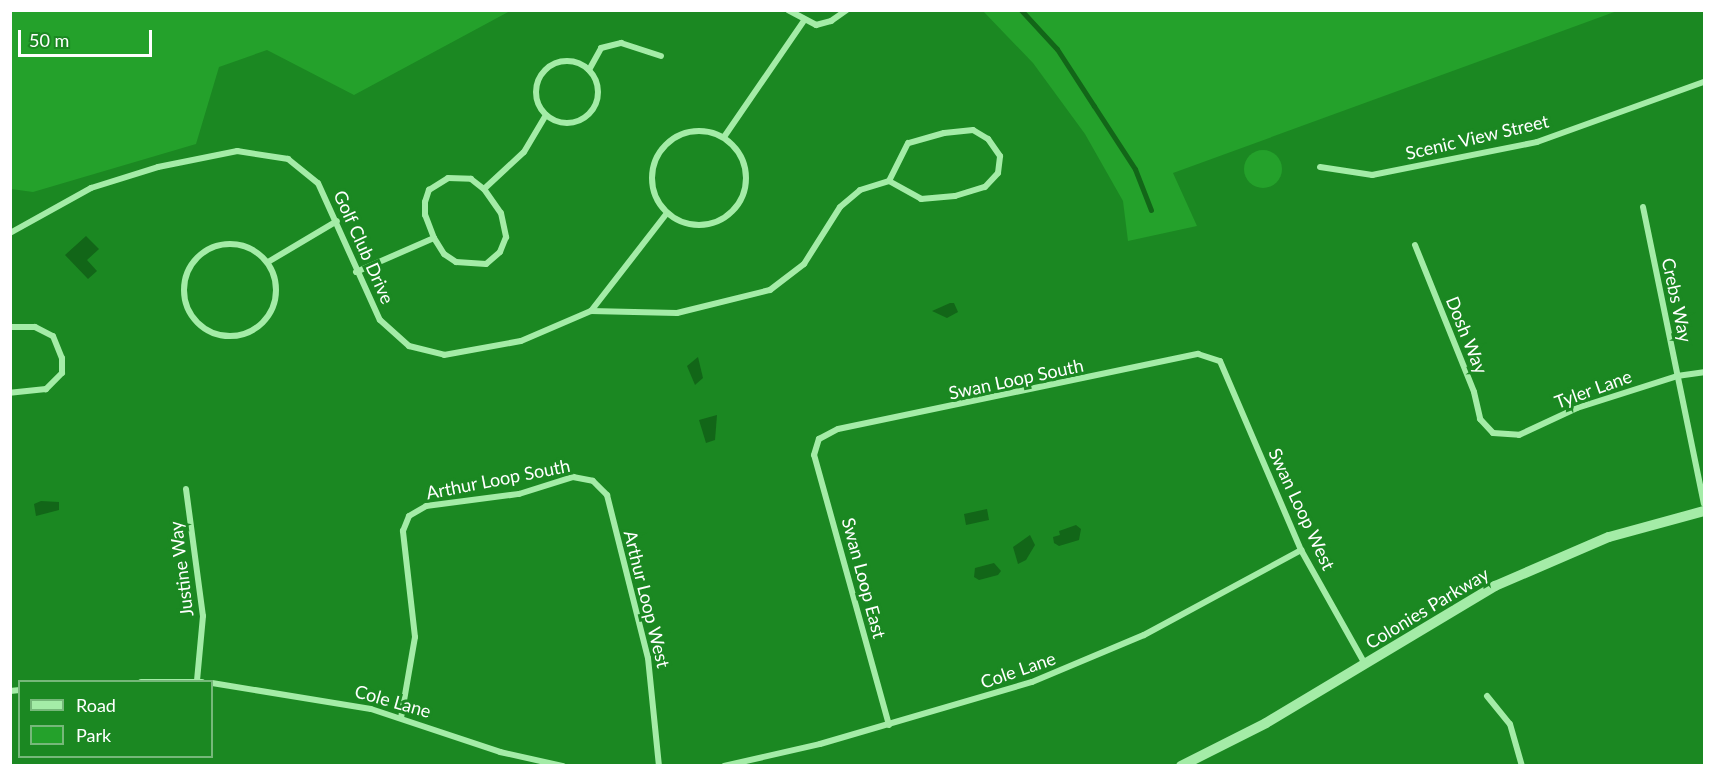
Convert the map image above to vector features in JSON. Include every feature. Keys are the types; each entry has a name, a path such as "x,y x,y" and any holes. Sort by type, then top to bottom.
{"street":[{"path":"788,10 804,22 816,25 831,21 847,10"},
{"path":"724,137 804,22"},
{"path":"589,70 601,48 621,43 661,56"},
{"path":"561,62 580,64 589,70 598,89 597,100 586,117 565,123 546,115 536,98 539,79 544,71 561,62"},
{"name":"Scenic View Street","path":"1320,167 1372,175 1537,142 1704,82"},
{"path":"484,189 524,152 546,115"},
{"path":"694,130 724,137 736,148 745,169 744,192 737,206 719,220 696,225 668,213 652,187 652,171 661,150 679,135 694,130"},
{"path":"591,311 677,313 770,290 804,264 840,207 860,190 889,181 908,143 944,133 973,130 988,140 1000,156 998,173 985,187 955,196 921,199 889,181"},
{"name":"Golf Club Drive","path":"10,233 92,188 158,167 237,151 288,159 318,183 337,221 356,272 380,320 409,346 444,355 521,341 591,311"},
{"path":"461,178 471,179 484,189 504,222 506,237 500,252 486,264 456,262 444,254 434,238 425,215 429,190 439,182 461,178"},
{"name":"Crebs Way","path":"1643,207 1704,504"},
{"path":"591,311 668,213"},
{"path":"268,262 337,221"},
{"path":"356,272 434,238"},
{"path":"242,244 268,262 277,290 274,305 256,328 243,334 221,335 201,326 191,315 183,285 197,256 210,247 242,244"},
{"name":"Dosh Way","path":"1415,245 1474,392 1480,419 1493,433"},
{"path":"10,327 34,327 53,336 62,358 62,374 46,389 10,393"},
{"name":"Swan Loop South","path":"819,439 838,429 1197,354 1220,361"},
{"name":"Swan Loop West","path":"1220,361 1301,550 1365,664"},
{"name":"Tyler Lane","path":"1493,433 1519,435 1577,408 1677,376 1704,372"},
{"name":"Swan Loop East","path":"819,439 814,455 889,725"},
{"name":"Arthur Loop South","path":"401,718 415,637 403,531 409,516 426,506 519,494 573,477 593,481"},
{"name":"Arthur Loop West","path":"593,481 607,495 648,658 659,765"},
{"name":"Justine Way","path":"186,489 203,616 197,680"},
{"name":"Colonies Parkway","path":"1181,765 1266,723 1495,586 1609,537 1704,511"},
{"name":"Cole Lane","path":"724,765 743,764 889,725 1032,682 1095,658 1301,550"},
{"name":"Cole Lane","path":"213,683 334,700 401,718 500,752 563,765"},
{"path":"1487,696 1510,724 1522,765"}],"green space":[{"path":"11,10 510,11 354,95 267,50 219,67 196,144 33,192 11,189"},
{"path":"983,11 1617,11 1173,173 1197,226 1128,241 1123,201 1085,134 1033,63"},
{"path":"1263,150 1277,155 1282,169 1277,183 1263,188 1249,183 1244,169 1249,155"}],"shaded area":[{"path":"86,236 99,249 87,260 97,271 88,279 65,255"},
{"path":"954,303 958,312 947,318 932,311"},
{"path":"698,357 703,378 695,385 687,366"},
{"path":"717,415 715,440 706,443 699,420"},
{"path":"41,501 59,502 59,510 36,516 34,504"},
{"path":"987,509 989,520 966,525 964,514"},
{"path":"1076,525 1081,529 1079,540 1059,546 1054,543 1053,537 1060,535 1059,531"},
{"path":"1030,535 1035,545 1026,560 1018,564 1013,547"},
{"path":"994,563 1001,571 998,575 979,580 974,577 975,568"}],"waterway":[{"path":"1021,10 1057,49 1135,169 1151,210"}]}
